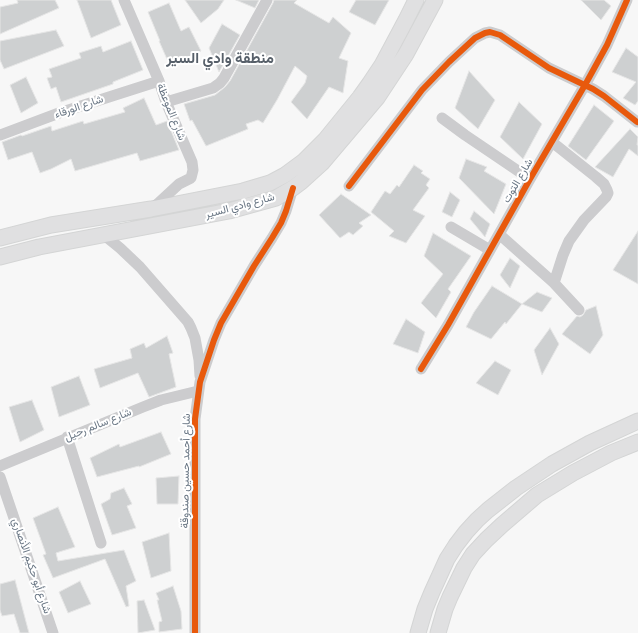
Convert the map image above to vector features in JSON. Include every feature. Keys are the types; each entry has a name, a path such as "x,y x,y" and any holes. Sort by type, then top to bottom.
{"main road":[{"name":"شارع وادي السير","path":"0,238 51,225 152,209 243,191 270,183 286,175 304,161 325,140 360,97 382,65 416,0"},
{"name":"شارع وادي السير","path":"0,257 39,247 229,211 276,198 293,188 322,163 377,98 406,54 435,0"},
{"path":"286,175 293,188"},
{"path":"418,633 425,609 447,559 466,532 477,520 516,488 552,464 590,443 638,421"},
{"path":"438,633 445,609 464,568 473,554 486,540 537,495 573,473 611,453 638,442"}],"street":[{"name":"شارع الموعظة","path":"124,0 192,162 193,170 191,178 179,184 152,209"},
{"path":"166,102 214,88 220,83 267,0"},
{"name":"شارع التوت","path":"421,369 448,325 585,85 607,45 627,0"},
{"path":"349,186 422,90 444,66 474,38 485,33 490,32 500,34 549,68 604,96 637,122"},
{"name":"شارع الورقاء","path":"0,135 59,113 159,81"},
{"path":"442,118 530,180"},
{"path":"552,142 596,177 606,188 608,193 606,198 584,220 569,241 562,255 554,283"},
{"name":"شارع أحمد حسين صندوقة","path":"199,387 221,323 250,272 272,238 286,211 293,188"},
{"path":"451,227 490,250"},
{"path":"500,234 554,283 579,310"},
{"name":"شارع أحمد حسين صندوقة","path":"104,235 140,267 188,322 195,338 199,360 199,387 195,419 195,633"},
{"name":"شارع سالم رحيل","path":"0,466 67,437 161,400 199,387"},
{"path":"67,437 101,543"},
{"name":"شارع أبو حكيم الأنصاري","path":"0,477 53,633"}],"building":[{"path":"17,0 55,0 59,8 0,34 0,7 18,3"},
{"path":"77,0 111,0 121,25 91,38"},
{"path":"185,0 224,0 218,9 201,23"},
{"path":"236,0 259,0 255,8"},
{"path":"274,0 297,0 294,3 329,23 333,17 351,33 339,58 348,61 343,93 329,87 307,119 291,102 305,83 307,76 295,66 263,123 258,120 246,124 248,129 206,146 192,120 190,121 184,104 215,95 225,87 230,81"},
{"path":"356,0 389,0 375,25 349,12"},
{"path":"581,0 604,0 611,6 601,20"},
{"path":"169,3 181,31 189,27 201,51 170,66 148,12"},
{"path":"222,24 240,35 219,72 209,48"},
{"path":"56,30 64,46 4,69 0,60 0,41"},
{"path":"131,41 143,70 113,82 113,84 61,102 56,87 51,89 47,78 52,77 49,69 81,58 79,53 101,46 103,52"},
{"path":"626,48 638,57 638,101 635,105 623,98 636,82 612,72"},
{"path":"469,71 495,100 478,129 455,108"},
{"path":"26,77 38,103 21,113 10,85"},
{"path":"144,98 156,125 167,121 179,150 140,161 137,153 75,171 71,159 40,173 32,152 8,160 2,142 51,126 52,131 83,121 84,124 125,112 123,108"},
{"path":"519,102 542,124 523,159 500,137"},
{"path":"594,105 614,121 586,160 568,146"},
{"path":"630,129 638,137 638,156 629,149 613,177 595,167"},
{"path":"466,159 487,167 484,171 506,184 494,214 459,178"},
{"path":"414,165 423,171 421,173 430,179 426,185 429,188 413,210 425,216 406,243 389,236 394,231 371,212 385,191 390,194 397,185 399,187"},
{"path":"450,192 460,200 452,217 442,212"},
{"path":"341,194 371,215 359,223 363,226 353,235 349,232 340,238 319,215"},
{"path":"474,211 490,224 485,237 470,219"},
{"path":"638,231 638,284 613,270"},
{"path":"433,233 471,256 448,289 451,292 436,318 421,303 443,274 424,256"},
{"path":"510,258 520,266 510,288 500,275"},
{"path":"492,286 522,304 506,324 505,322 491,339 466,327 474,312"},
{"path":"537,292 552,298 542,312 522,304"},
{"path":"596,306 603,335 590,354 562,334 577,316 580,317 586,310"},
{"path":"406,319 425,332 418,353 393,344"},
{"path":"550,328 559,344 542,375 534,350"},
{"path":"167,336 173,353 169,354 176,387 149,397 138,373 100,388 94,369 132,358 130,349 144,343 146,348"},
{"path":"495,361 511,370 498,395 476,383"},
{"path":"79,376 90,405 59,417 51,387"},
{"path":"32,400 44,430 20,442 9,407"},
{"path":"161,432 171,454 139,467 97,477 90,458 119,444 120,447"},
{"path":"179,476 178,504 157,504 156,478"},
{"path":"124,488 132,504 127,506 136,528 112,535 101,504 110,499 111,493"},
{"path":"58,507 75,547 56,553 58,561 124,550 136,581 126,586 129,606 126,607 105,559 53,578 43,555 46,554 33,518"},
{"path":"169,533 171,571 151,578 142,542"},
{"path":"15,580 29,633 20,633 14,614 2,616 0,610 0,584"},
{"path":"80,581 91,604 68,613 59,592"},
{"path":"173,586 181,611 182,629 159,632 159,622 162,621 157,600 159,600 156,593"},
{"path":"144,600 155,630 138,633 137,601"}],"cycle path":[{"path":"421,369 448,325 585,85 607,45 627,0"},
{"path":"349,186 422,90 475,38 485,33 490,32 500,35 549,68 593,89 637,122"},
{"path":"195,633 195,419 200,382 221,323 281,223 293,188"}],"district":[{"name":"منطقة وادي السير","path":"220,59"}]}
